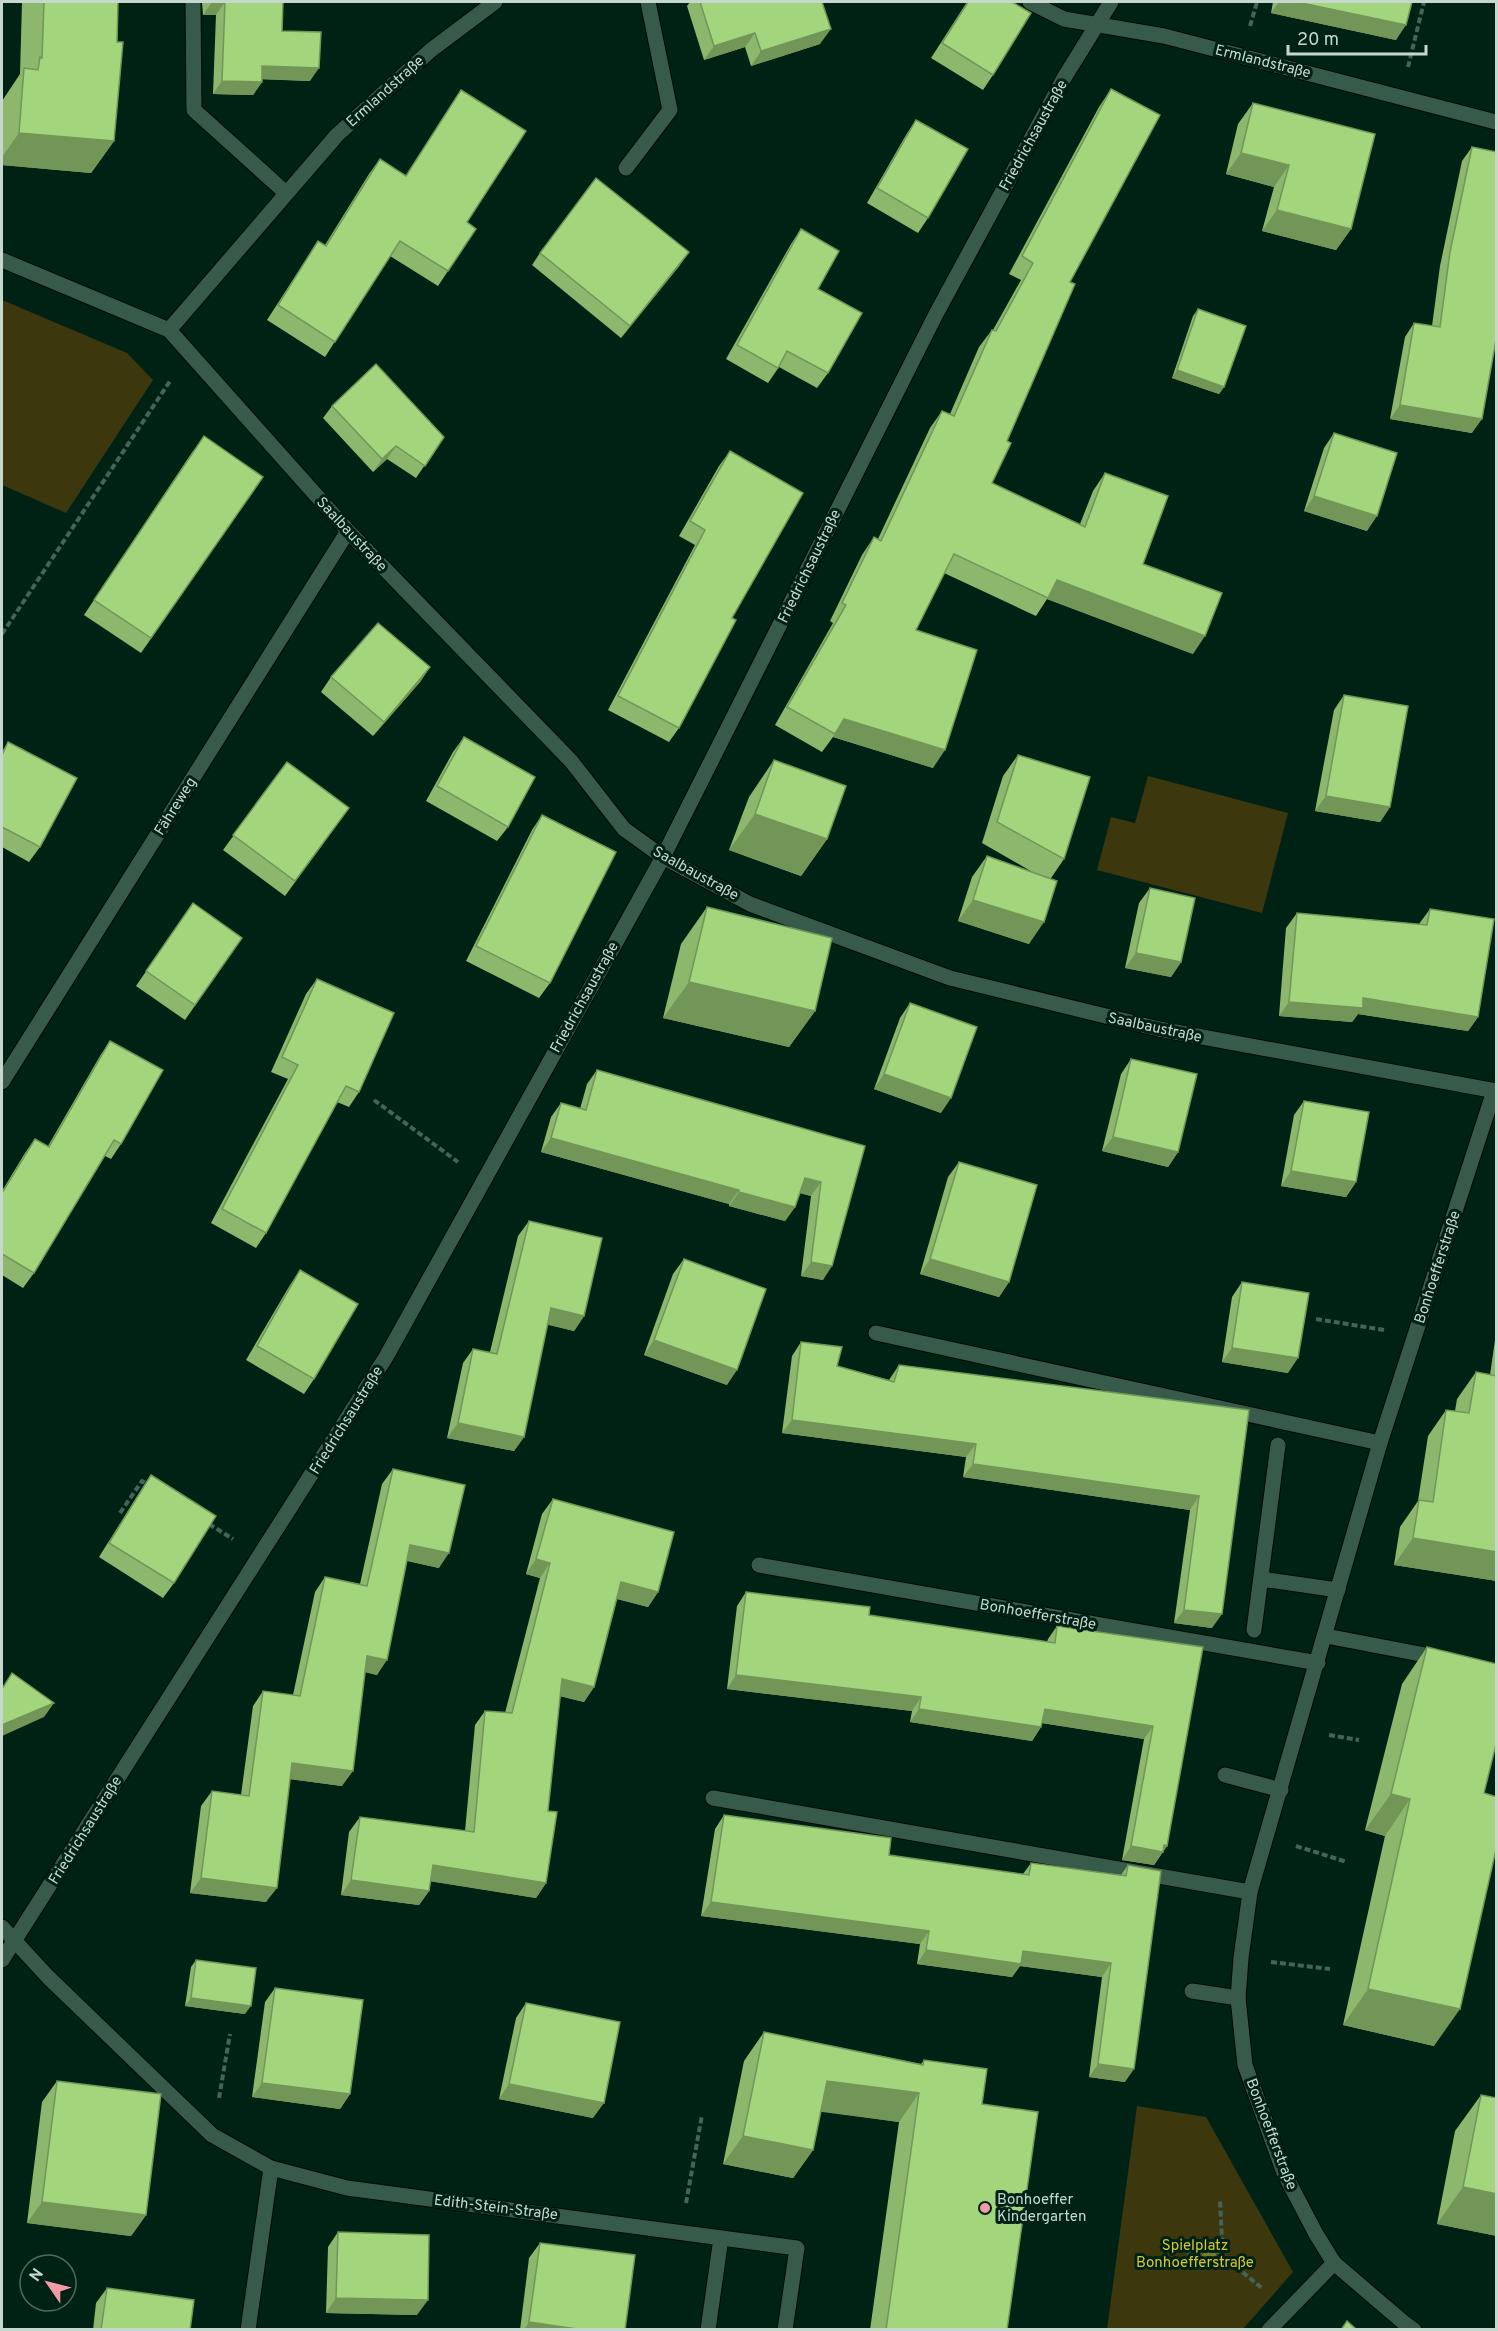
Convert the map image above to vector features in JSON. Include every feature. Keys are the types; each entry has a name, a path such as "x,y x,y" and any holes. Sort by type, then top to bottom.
{"street":[{"path":"193,2 194,110 286,193"},
{"name":"Ermlandstraße","path":"169,330 337,135 431,50 495,2"},
{"path":"626,168 670,110 648,2"},
{"name":"Ermlandstraße","path":"1030,2 1064,19 1164,36 1497,122"},
{"name":"Friedrichsaustraße","path":"2,1960 386,1357 663,857 936,314 1064,78 1111,2"},
{"name":"Saalbaustraße","path":"2,260 169,330 348,531 571,761 624,829 663,857 750,903 950,978 1159,1029 1495,1091"},
{"name":"Fähreweg","path":"2,1082 348,531"},
{"name":"Bonhoefferstraße","path":"1414,2330 1334,2263 1316,2234 1284,2173 1245,2065 1238,1998 1250,1892 1318,1664 1380,1443 1495,1091"},
{"path":"876,1333 1380,1443"},
{"path":"1254,1630 1280,1464 1278,1445"},
{"name":"Bonhoefferstraße","path":"759,1565 1318,1664"},
{"path":"1261,1579 1338,1590"},
{"path":"1326,1636 1451,1660"},
{"path":"1226,1775 1281,1790"},
{"path":"713,1798 1250,1892"},
{"path":"2,1927 14,1943"},
{"name":"Edith-Stein-Straße","path":"14,1943 212,2135 272,2168 347,2188 797,2248 785,2330"},
{"path":"1192,1991 1238,1998"},
{"path":"248,2330 272,2168"},
{"path":"708,2330 721,2238"},
{"path":"1269,2330 1334,2263"}],"path":[{"path":"1400,97 1424,2"},
{"path":"2,634 190,353"},
{"path":"374,1100 483,1181"},
{"path":"1316,1319 1415,1335"},
{"path":"120,1513 142,1481 152,1487"},
{"path":"201,1518 260,1556"},
{"path":"1266,1837 1347,1862"},
{"path":"1241,1958 1330,1969"},
{"path":"212,2135 231,2034"},
{"path":"681,2232 702,2115"},
{"path":"1218,2252 1222,2240 1220,2200"},
{"path":"1187,2253 1218,2252 1271,2296"}],"green space":[{"path":"2,300 127,353 153,380 66,513 2,485"},
{"path":"1148,776 1288,813 1262,913 1097,870 1111,817 1135,823"},
{"name":"Spielplatz Bonhoefferstraße","path":"1137,2106 1206,2117 1293,2272 1243,2329 1107,2329"}],"building":[{"path":"44,2 118,2 117,42 123,42 114,141 19,133 24,68 38,70 40,57 42,58"},
{"path":"225,2 283,2 282,31 321,32 319,68 262,66 262,82 222,81"},
{"path":"700,2 822,2 831,29 761,51 755,33 714,46"},
{"path":"968,2 1012,2 1031,13 993,75 942,43"},
{"path":"1297,2 1412,2 1406,25"},
{"path":"1111,89 1160,115 1070,282 1075,284 1007,441 1011,443 992,483 1085,527 1105,473 1168,496 1143,564 1222,593 1205,636 1057,580 1048,598 954,554 916,630 977,650 945,750 844,719 835,734 787,707 846,605 842,603 874,537 881,541 942,411 954,416 992,330 996,331 1033,263 1022,256"},
{"path":"461,90 526,131 467,222 476,229 448,271 400,241 335,342 278,305 318,241 326,246 380,159 406,176"},
{"path":"1253,103 1375,134 1351,229 1277,210 1289,165 1241,153"},
{"path":"916,120 968,149 928,218 877,188"},
{"path":"1472,147 1497,152 1497,334 1482,419 1400,405 1414,323 1440,327 1450,252"},
{"path":"596,178 689,252 630,326 540,253"},
{"path":"801,229 839,251 818,289 862,313 828,373 787,351 778,368 737,345"},
{"path":"1198,309 1246,326 1224,387 1177,370"},
{"path":"376,364 444,437 425,466 396,446 382,459 332,406"},
{"path":"1334,433 1397,453 1377,516 1314,496"},
{"path":"204,436 263,477 151,638 94,600"},
{"path":"730,451 803,493 732,618 736,620 679,728 618,696 705,530 690,521"},
{"path":"378,623 430,667 384,722 331,677"},
{"path":"1344,695 1408,706 1390,807 1326,796"},
{"path":"464,737 535,777 508,827 437,786"},
{"path":"8,742 77,778 40,847 2,827 2,755"},
{"path":"1018,755 1090,777 1064,859 997,822"},
{"path":"774,760 846,786 827,839 755,814"},
{"path":"287,762 349,808 295,881 233,835"},
{"path":"542,815 616,852 550,983 476,946"},
{"path":"987,856 1057,881 1044,922 973,900"},
{"path":"1150,888 1195,898 1181,962 1136,953"},
{"path":"193,903 242,938 195,1005 146,971"},
{"path":"707,907 832,938 815,1011 689,982"},
{"path":"1430,909 1494,919 1478,1017 1363,998 1363,1008 1289,1002 1297,913 1427,925"},
{"path":"317,979 394,1013 359,1092 346,1086 266,1233 222,1209 298,1065 282,1057"},
{"path":"910,1003 977,1027 951,1098 884,1074"},
{"path":"110,1041 163,1070 121,1144 114,1140 34,1273 2,1254 2,1193 35,1139 49,1147"},
{"path":"1131,1059 1197,1074 1178,1152 1113,1137"},
{"path":"597,1070 865,1146 832,1266 811,1262 821,1182 805,1178 795,1207 551,1138 561,1103 586,1110"},
{"path":"1304,1101 1369,1112 1356,1182 1291,1171"},
{"path":"959,1162 1037,1185 1009,1282 930,1259"},
{"path":"529,1221 602,1238 584,1316 551,1308 524,1437 458,1423 473,1349 497,1354"},
{"path":"684,1259 766,1289 737,1370 654,1340"},
{"path":"300,1270 358,1304 314,1379 257,1346"},
{"path":"1242,1282 1309,1293 1298,1358 1232,1348"},
{"path":"801,1342 842,1347 837,1366 894,1382 899,1365 1249,1410 1222,1614 1184,1610 1199,1496 973,1464 976,1444 792,1420"},
{"path":"1476,1372 1497,1376 1497,1552 1413,1538 1419,1500 1433,1502 1446,1410 1469,1413"},
{"path":"393,1469 465,1485 449,1553 410,1545 387,1660 367,1656 353,1771 292,1763 277,1888 201,1878 212,1791 249,1796 263,1691 300,1696 325,1577 367,1586"},
{"path":"151,1475 216,1516 174,1583 109,1543"},
{"path":"553,1499 674,1532 658,1592 621,1582 594,1687 562,1679 548,1811 557,1812 546,1883 433,1865 429,1891 351,1880 360,1817 474,1832 485,1711 512,1713 550,1563 536,1559"},
{"path":"746,1592 870,1607 869,1615 1055,1643 1057,1626 1203,1647 1167,1846 1164,1845 1163,1852 1131,1846 1153,1726 1045,1709 1041,1727 919,1709 921,1697 736,1675"},
{"path":"1427,1647 1497,1664 1497,1740 1484,1793 1497,1797 1497,1845 1460,2009 1368,1989 1410,1799 1391,1794"},
{"path":"12,1673 54,1703 2,1725 2,1689"},
{"path":"724,1815 891,1838 889,1855 1029,1875 1031,1863 1126,1876 1128,1865 1161,1871 1134,2069 1098,2064 1111,1963 1023,1951 1021,1964 926,1950 929,1931 711,1902"},
{"path":"196,1960 256,1968 251,2006 191,1998"},
{"path":"275,1988 363,2000 350,2094 262,2083"},
{"path":"526,2003 620,2022 604,2103 509,2084"},
{"path":"764,2032 923,2065 924,2060 987,2069 982,2104 1038,2112 1007,2330 886,2330 919,2093 827,2081 813,2150 743,2136"},
{"path":"57,2081 161,2094 146,2215 42,2202"},
{"path":"1481,2095 1497,2098 1497,2194 1463,2187"},
{"path":"338,2232 429,2235 428,2300 336,2298"},
{"path":"540,2243 635,2255 625,2330 584,2330 529,2322"},
{"path":"107,2288 194,2300 190,2330 101,2330"},
{"path":"1347,2321 1357,2330 1341,2330"}],"place":[{"name":"Bonhoeffer Kindergarten","path":"985,2208"}]}
